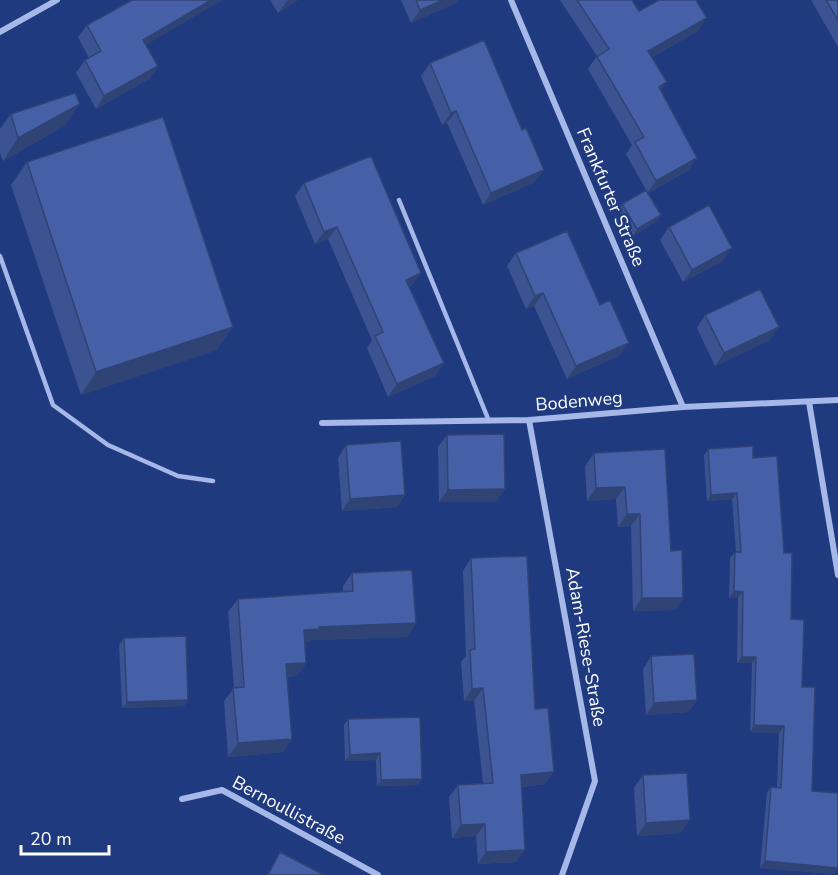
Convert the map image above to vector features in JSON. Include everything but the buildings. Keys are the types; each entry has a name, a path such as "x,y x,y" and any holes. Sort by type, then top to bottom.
{"street":[{"path":"0,32 57,0"},
{"name":"Frankfurter Straße","path":"512,0 683,407"},
{"name":"Bodenweg","path":"322,423 529,420 683,407 838,400"},
{"path":"809,402 838,575"},
{"name":"Adam-Riese-Straße","path":"529,420 595,781 562,875"},
{"name":"Bernoullistraße","path":"182,799 222,790 378,875"}],"lane":[{"path":"399,200 489,421"},
{"path":"0,256 53,405 108,445 178,476 213,481"}]}
